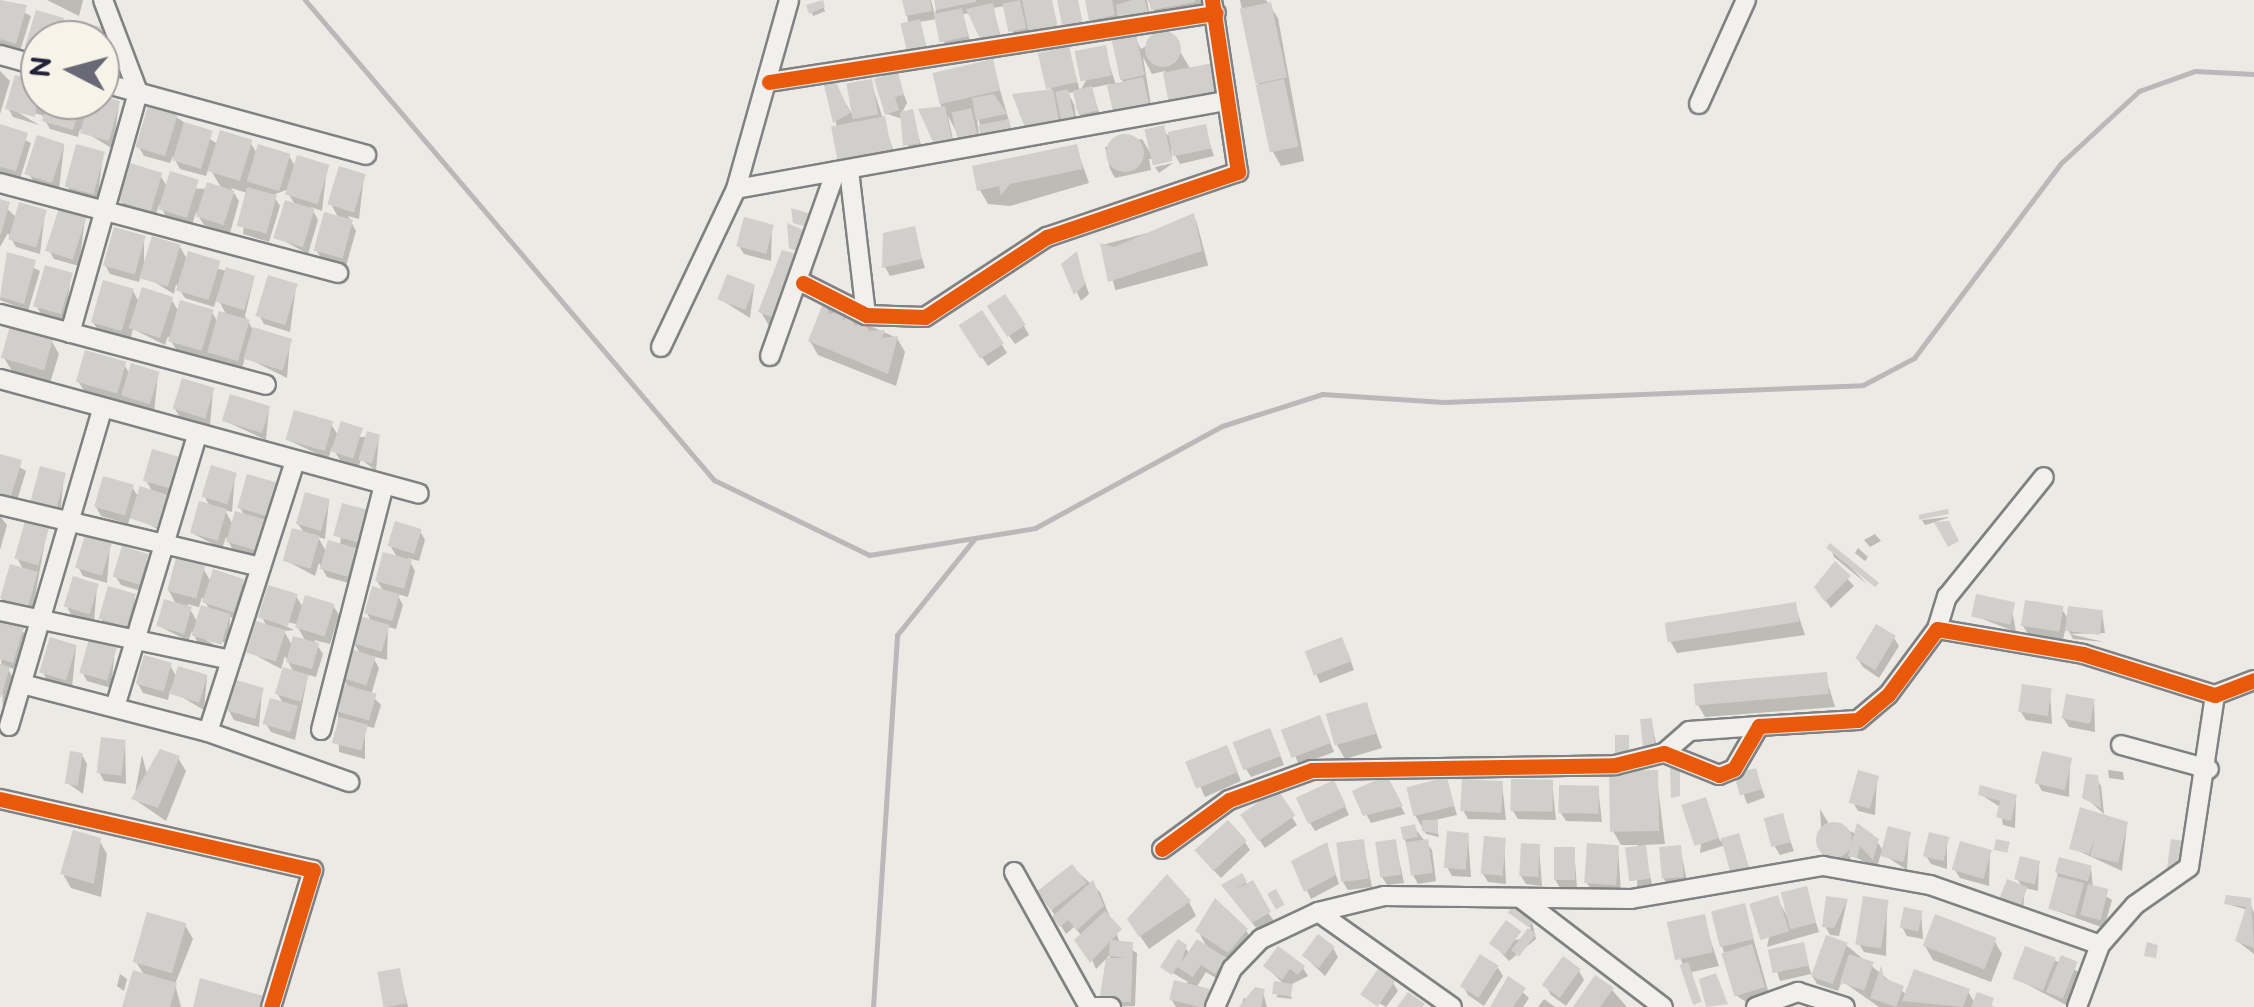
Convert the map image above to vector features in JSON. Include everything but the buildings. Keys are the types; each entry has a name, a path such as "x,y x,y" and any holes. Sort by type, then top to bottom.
{"street":[{"path":"70,333 138,92 103,0"},
{"path":"661,346 736,189 789,0"},
{"path":"1700,104 1746,0"},
{"path":"769,82 1214,7 1226,101 1240,164 1230,178 1047,237 926,317 866,315 803,283"},
{"path":"120,87 366,154"},
{"path":"736,189 1226,101"},
{"path":"770,356 803,283 842,170"},
{"path":"842,170 866,315"},
{"path":"0,183 106,215 338,273"},
{"path":"0,314 266,384"},
{"path":"0,381 419,494"},
{"path":"9,726 26,686 102,410"},
{"path":"115,707 197,436"},
{"path":"208,732 295,461"},
{"path":"1162,848 1229,800 1312,770 1616,765 1664,753 1689,731 1858,720 1888,695 1937,628 1947,597 2044,477"},
{"path":"320,730 384,485"},
{"path":"0,505 261,567"},
{"path":"0,611 231,660"},
{"path":"1937,628 2083,654 2215,695 2254,680"},
{"path":"26,686 208,732 348,782"},
{"path":"2078,1007 2100,945 2190,868 2210,769 2215,695"},
{"path":"1664,753 1719,775 1734,768 1759,726"},
{"path":"2120,745 2210,769"},
{"path":"0,799 313,870 272,1007"},
{"path":"1215,1007 1243,956 1318,912 1384,896 1631,900 1823,866 1930,885 2100,945"},
{"path":"1014,872 1091,1007 1111,1007"},
{"path":"1523,900 1663,1007"},
{"path":"1318,912 1452,1007"},
{"path":"1756,1007 1798,992 1844,1007"}],"waterway":[{"path":"305,0 714,480 869,555 1035,528 1222,426 1322,394 1444,402 1863,385 1914,358 2060,164 2139,91 2195,71 2254,74"},
{"path":"873,1007 897,635 975,538"}],"cycle path":[{"path":"803,283 866,315 925,317 1047,237 1238,172 1212,0"},
{"path":"769,82 1216,13"},
{"path":"1162,849 1229,800 1312,770 1615,765 1664,753 1719,775 1734,769 1759,726 1858,720 1888,695 1937,629 2083,654 2215,695 2254,680"},
{"path":"0,799 313,870 271,1007"}]}
